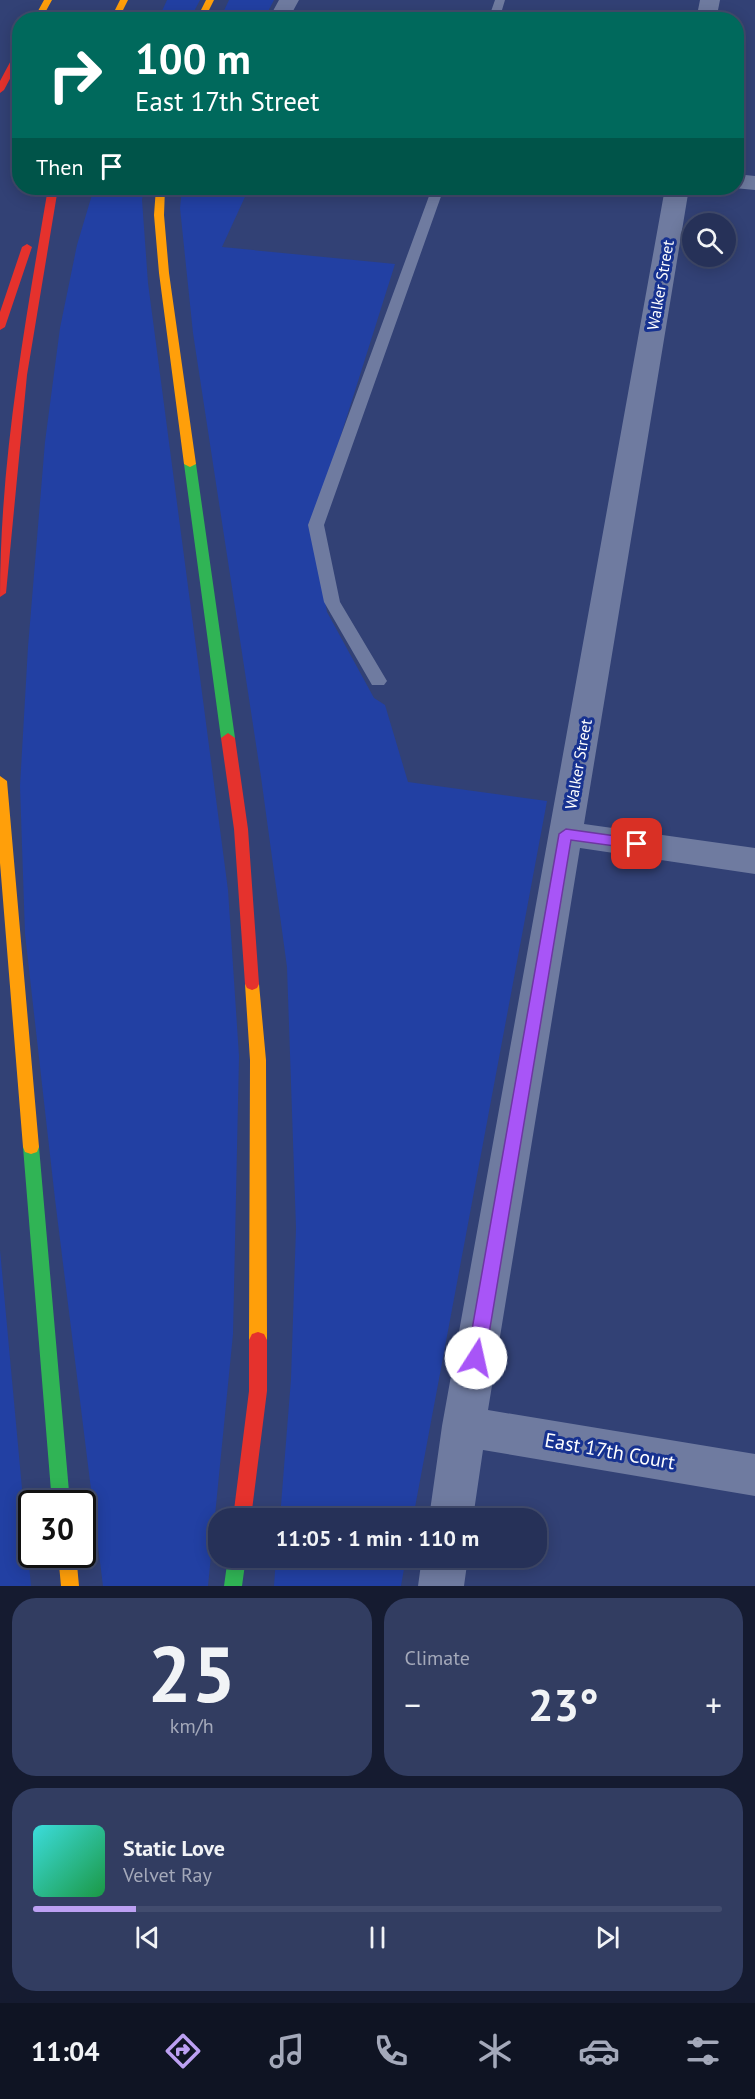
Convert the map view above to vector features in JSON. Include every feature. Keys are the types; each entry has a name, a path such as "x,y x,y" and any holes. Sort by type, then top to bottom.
{"highway":[{"path":"0,90 12,67"},
{"path":"0,327 45,195"},
{"path":"0,593 22,375 52,195"},
{"path":"160,195 159,215 164,273 241,829 258,1060 258,1391 243,1508"},
{"path":"0,781 60,1490"},
{"path":"68,1568 70,1586"},
{"path":"234,1586 236,1568"}],"street":[{"name":"Walker Street","path":"452,1508 464,1426 676,195"},
{"path":"566,834 755,861"},
{"name":"East 17th Court","path":"464,1426 755,1476"},
{"path":"441,1586 443,1568"}],"lane":[{"path":"378,681 332,602 316,525 435,195"}],"shaded area":[{"path":"167,0 200,0 194,12 162,12"},
{"path":"229,0 274,0 268,12 223,12"},
{"path":"92,195 143,195 148,283 228,890 239,1056 233,1334 216,1508 208,1508 208,1586 103,1586 96,1530 96,1490 91,1490 55,1199 25,934 20,786 28,647 45,442 60,328 77,245"},
{"path":"181,195 246,195 222,247 395,264 312,527 327,612 374,698 385,705 408,782 547,801 415,1508 281,1508 291,1379 296,1228 287,967 261,777 193,333 180,208"},
{"path":"0,1250 22,1490 18,1490 18,1568 29,1568 31,1586 0,1586"},
{"path":"275,1568 404,1568 401,1586 274,1586"}],"traffic: fast":[{"path":"190,464 228,738"},
{"path":"31,1147 60,1490"},
{"path":"233,1586 235,1568"}],"traffic: slow":[{"path":"41,12 48,0"},
{"path":"118,12 124,0"},
{"path":"204,12 210,0"},
{"path":"160,195 159,215 164,273 190,464"},
{"path":"0,781 31,1147"},
{"path":"252,984 258,1060 258,1340"},
{"path":"68,1568 70,1586"}],"traffic: jam":[{"path":"0,90 12,67"},
{"path":"0,593 22,375 52,195"},
{"path":"0,327 27,247"},
{"path":"228,738 241,829 252,984"},
{"path":"243,1508 258,1391 258,1340"}],"route":[{"path":"476,1358 566,834 637,844"}]}
